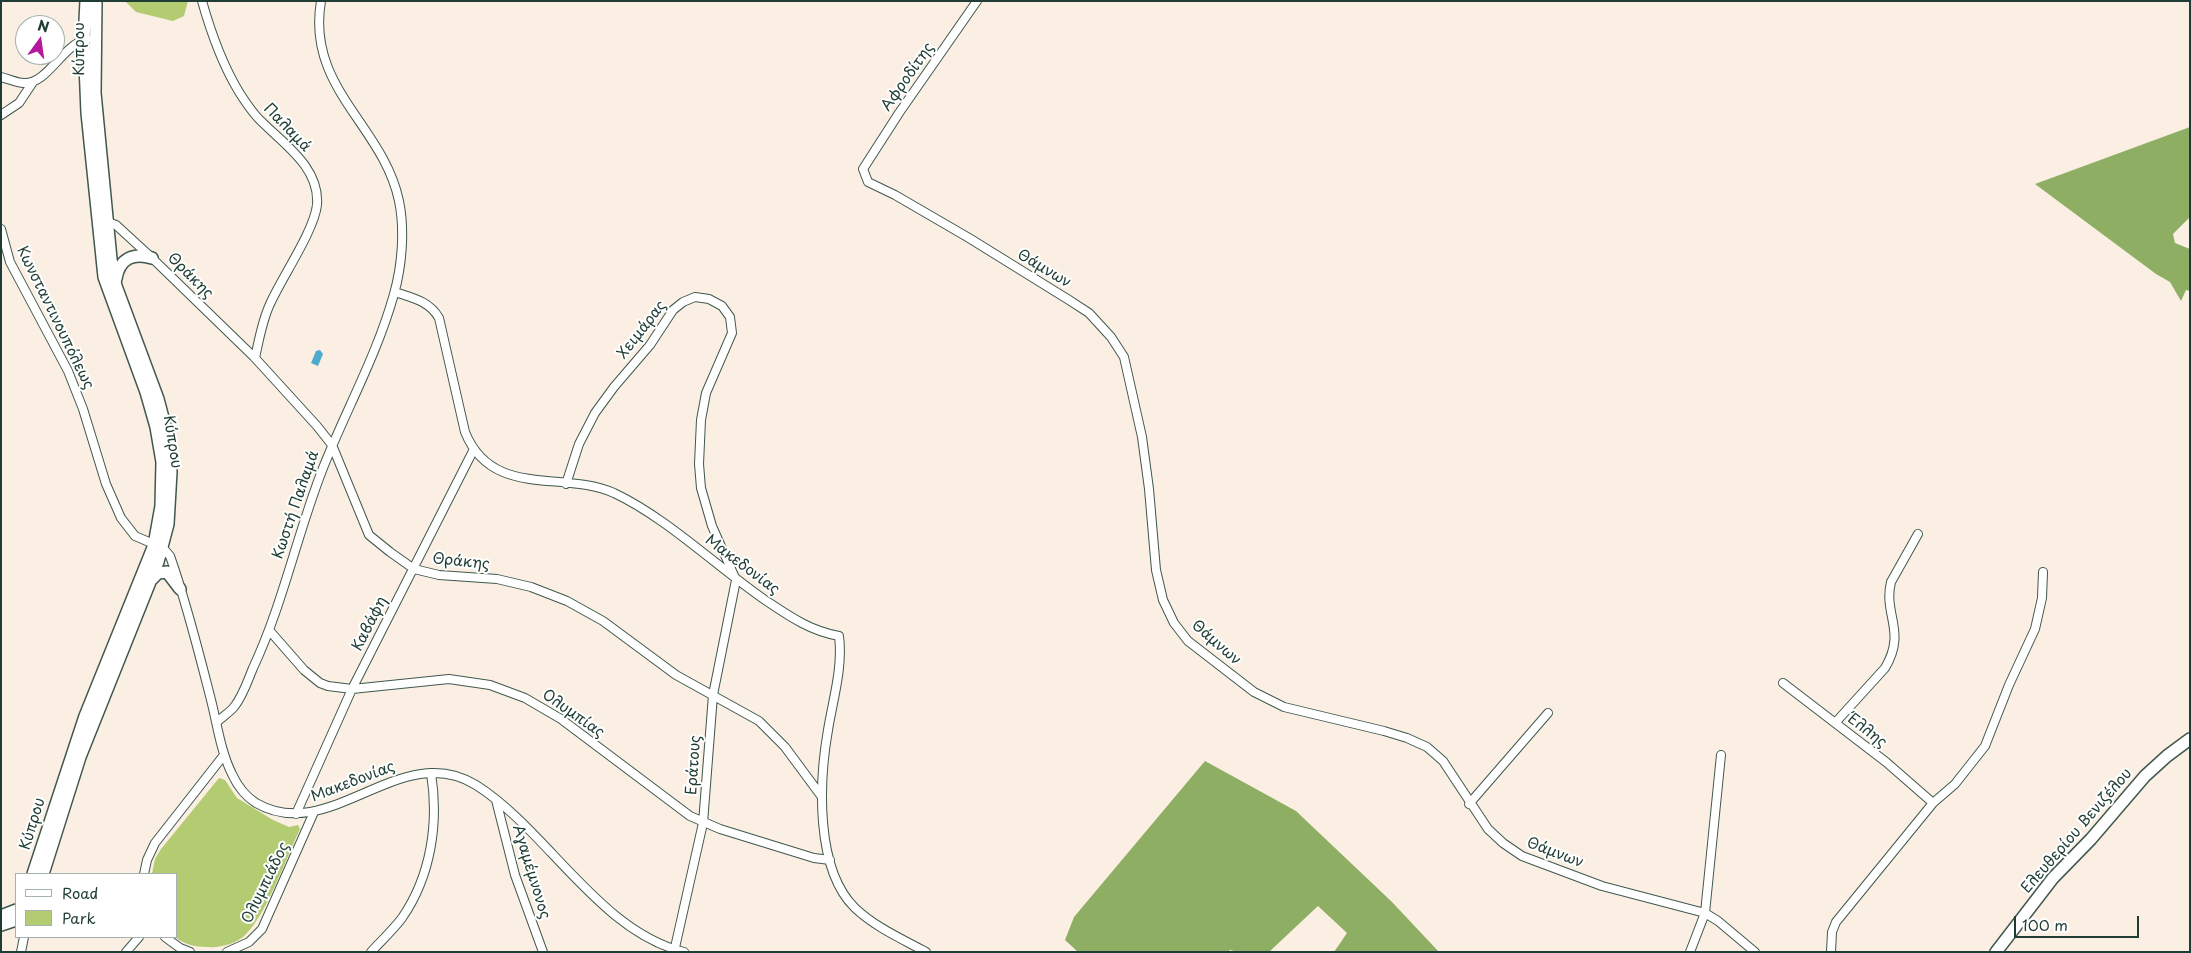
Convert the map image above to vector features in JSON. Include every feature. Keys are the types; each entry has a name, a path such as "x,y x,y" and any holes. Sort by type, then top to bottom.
{"main road":[{"name":"Κύπρου","path":"86,1 90,38"},
{"name":"Κύπρου","path":"33,873 84,716 168,524 171,472 167,433 156,392 116,286 103,221 87,113 90,38 96,1"},
{"name":"Κύπρου","path":"43,873 90,731 151,580 158,546 162,462 160,444 148,399 106,286 103,221"},
{"path":"116,286 120,266 128,258 137,255 152,258"},
{"path":"151,580 158,572 167,572 180,588"},
{"name":"Ελευθερίου Βενιζέλου","path":"1996,952 2053,878 2145,776 2163,759 2190,739"},
{"path":"1,916 15,910"},
{"path":"1,925 15,920"}],"street":[{"name":"Παλαμά","path":"202,1 219,52 240,93 252,112 299,158 308,170 316,194 317,203 312,222 268,306 255,358"},
{"path":"321,1 318,22 319,37 327,69 386,166 399,201 402,232 395,292"},
{"name":"Αφροδίτης","path":"863,169 898,112 977,1"},
{"path":"1,115 19,103 33,82 44,74 73,44 90,38"},
{"path":"1,77 22,83 33,82"},
{"name":"Θάμνων","path":"863,169 868,182 895,195 969,238 1069,300 1089,313 1111,337 1124,357 1142,436 1156,570 1163,600 1174,623 1188,641 1254,692 1284,708 1384,731 1427,747 1443,762 1470,804 1492,833 1522,856 1612,889 1705,913 1718,921 1756,952"},
{"name":"Θράκης","path":"103,221 120,228 152,258 255,358 317,426 332,445 369,535 414,569 439,575 498,579 531,587 567,601 602,621 676,675 747,713 768,729 785,747 822,797"},
{"name":"Κωνσταντινουπόλεως","path":"1,229 10,262 68,370 83,409 106,484 121,518 136,536 158,546"},
{"name":"Κωστή Παλαμά","path":"217,722 235,706 269,630 308,507 332,445 385,325 395,292"},
{"name":"Μακεδονίας","path":"395,292 425,302 439,318 465,432 474,448 488,463 508,474 530,480 598,488 627,500 691,544 736,580 800,624 817,632 839,636 839,668 824,760 822,797 825,835 830,860 840,887 853,906 879,926 926,952"},
{"name":"Χειμάρας","path":"566,484 579,444 595,413 614,387 650,345 673,310 683,302 695,297 709,298 718,303 730,317 732,333 706,393 701,420 699,464 701,488 712,526 736,580"},
{"name":"Καβάφη","path":"296,814 352,689 474,448"},
{"path":"1835,724 1885,668 1890,659 1895,642 1895,631 1889,589 1918,534"},
{"name":"Μακεδονίας","path":"158,546 170,556 217,722 224,755 235,780 249,798 268,808 296,814 314,812 392,780 431,773 460,777 477,786 496,800 618,917 648,937 674,951 684,952"},
{"path":"1831,952 1834,925 1933,803 1955,784 1985,746 2009,685 2035,629 2042,598 2043,572"},
{"name":"Εράτους","path":"674,951 703,823 713,695 736,580"},
{"name":"Ολυμπίας","path":"269,630 298,664 313,678 328,686 352,689 450,679 490,685 506,691 544,708 671,802 703,823 797,853 830,860"},
{"name":"Έλλης","path":"1782,683 1886,762 1933,803"},
{"path":"1470,804 1548,713"},
{"path":"144,873 147,860 155,843 224,755"},
{"path":"1690,952 1705,913 1721,755"},
{"path":"370,952 402,916 425,870 433,833 434,794 431,773"},
{"name":"Αγαμέμνονος","path":"496,800 515,875 543,952"},
{"name":"Ολυμπιάδος","path":"227,952 249,942 262,929 307,833 314,812"},
{"path":"21,952 24,938"},
{"path":"126,952 138,938"},
{"path":"166,938 180,948 190,952"}],"green space":[{"path":"125,1 188,1 184,16 173,21 136,12"},
{"path":"2190,127 2190,217 2173,234 2175,243 2190,249 2190,291 2186,290 2181,301 2170,282 2156,274 2035,184"},
{"path":"1205,761 1296,811 1392,902 1439,952 1334,952 1347,933 1318,906 1269,952 1238,952 1230,950 1228,952 1078,952 1065,940 1074,917"},
{"path":"219,778 225,780 237,798 273,820 289,827 298,825 300,829 276,884 254,925 238,940 223,946 198,946 176,938 178,873 152,873 155,859"}],"water":[{"path":"320,350 323,354 318,366 311,363 316,351"}]}
